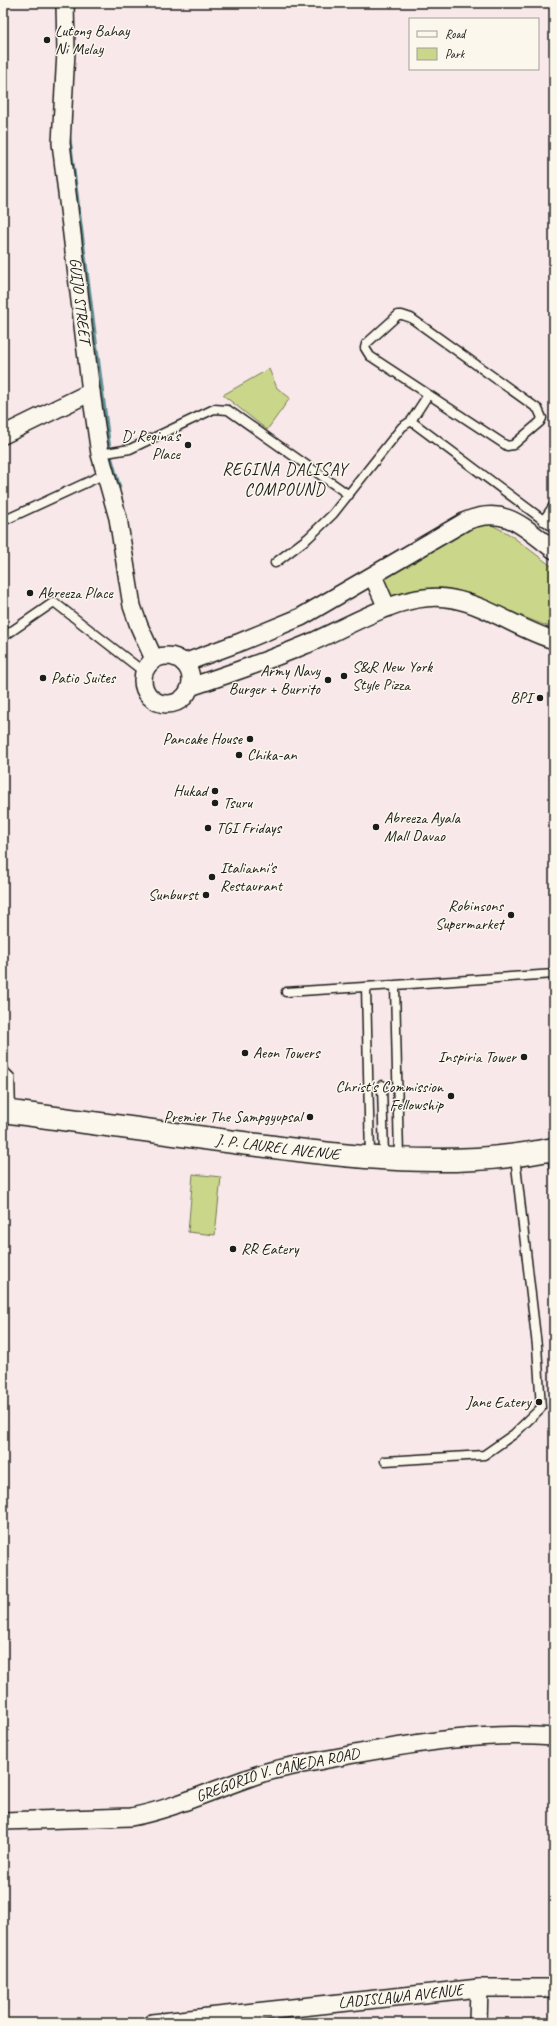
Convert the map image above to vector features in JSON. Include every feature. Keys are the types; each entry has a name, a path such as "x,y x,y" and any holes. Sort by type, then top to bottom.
{"main road":[{"name":"J. P. LAUREL AVENUE","path":"7,1112 384,1159 454,1160 514,1154 553,1155"}],"street":[{"name":"GUIJO STREET","path":"65,3 66,52 61,126 63,162 91,392 100,454 118,518 132,606 149,665"},
{"path":"3,435 91,392"},
{"path":"184,663 245,641 300,617 466,521 479,516 491,514 503,516 517,522 554,550"},
{"path":"372,576 387,608"},
{"path":"190,687 246,669 286,653 387,608 410,600 431,597 452,598 554,640"},
{"path":"162,656 170,656 184,663 189,670 191,678 190,687 183,698 177,702 171,703 158,702 144,687 149,665 162,656"},
{"name":"GREGORIO V. CAÑEDA ROAD","path":"3,1821 131,1817 148,1813 228,1785 290,1766 443,1740 510,1735 554,1737"},
{"path":"478,2023 479,1988"},
{"name":"LADISLAWA AVENUE","path":"152,2023 274,2017 479,1988 554,1988"}],"lane":[{"path":"398,315 407,316 417,322 538,409 542,418 540,422 510,447 428,395 370,356 365,348 369,340 398,315"},
{"path":"275,563 308,538 349,494 402,427 411,421 428,395"},
{"path":"100,454 130,448 214,409 228,410 233,412 349,494"},
{"path":"411,421 554,528"},
{"path":"3,521 105,474"},
{"path":"544,521 554,504"},
{"path":"3,637 54,602 149,665"},
{"path":"286,992 554,974"},
{"path":"384,1159 395,985"},
{"path":"366,987 384,1159"},
{"path":"3,1070 10,1077 7,1112"},
{"path":"382,1085 384,1159"},
{"path":"385,1461 484,1455 506,1441 541,1408 537,1346 514,1154"}],"green space":[{"path":"269,369 277,388 290,398 267,430 223,395"},
{"path":"488,523 509,534 554,568 554,628 540,624 478,597 448,589 423,589 390,597 382,578 470,527"},
{"path":"193,1174 221,1177 215,1235 188,1232"}],"waterway":[{"path":"69,137 110,455 119,487"}],"place":[{"name":"Lutong Bahay Ni Melay","path":"47,40"},
{"name":"D' Regina's Place","path":"188,445"},
{"name":"Abreeza Place","path":"30,593"},
{"name":"S&R New York Style Pizza","path":"344,676"},
{"name":"Patio Suites","path":"43,678"},
{"name":"Army Navy Burger + Burrito","path":"328,680"},
{"name":"BPI","path":"540,698"},
{"name":"Pancake House","path":"250,739"},
{"name":"Chika-an","path":"239,755"},
{"name":"Hukad","path":"215,791"},
{"name":"Tsuru","path":"215,803"},
{"name":"Abreeza Ayala Mall Davao","path":"376,827"},
{"name":"TGI Fridays","path":"208,828"},
{"name":"Italianni's Restaurant","path":"212,877"},
{"name":"Sunburst","path":"206,895"},
{"name":"Robinsons Supermarket","path":"511,915"},
{"name":"Aeon Towers","path":"245,1053"},
{"name":"Inspiria Tower","path":"524,1057"},
{"name":"Christ's Commission Fellowship","path":"451,1096"},
{"name":"Premier The Sampgyupsal","path":"310,1117"},
{"name":"RR Eatery","path":"233,1249"},
{"name":"Jane Eatery","path":"539,1402"}],"district":[{"name":"REGINA DALISAY COMPOUND","path":"285,479"}]}
